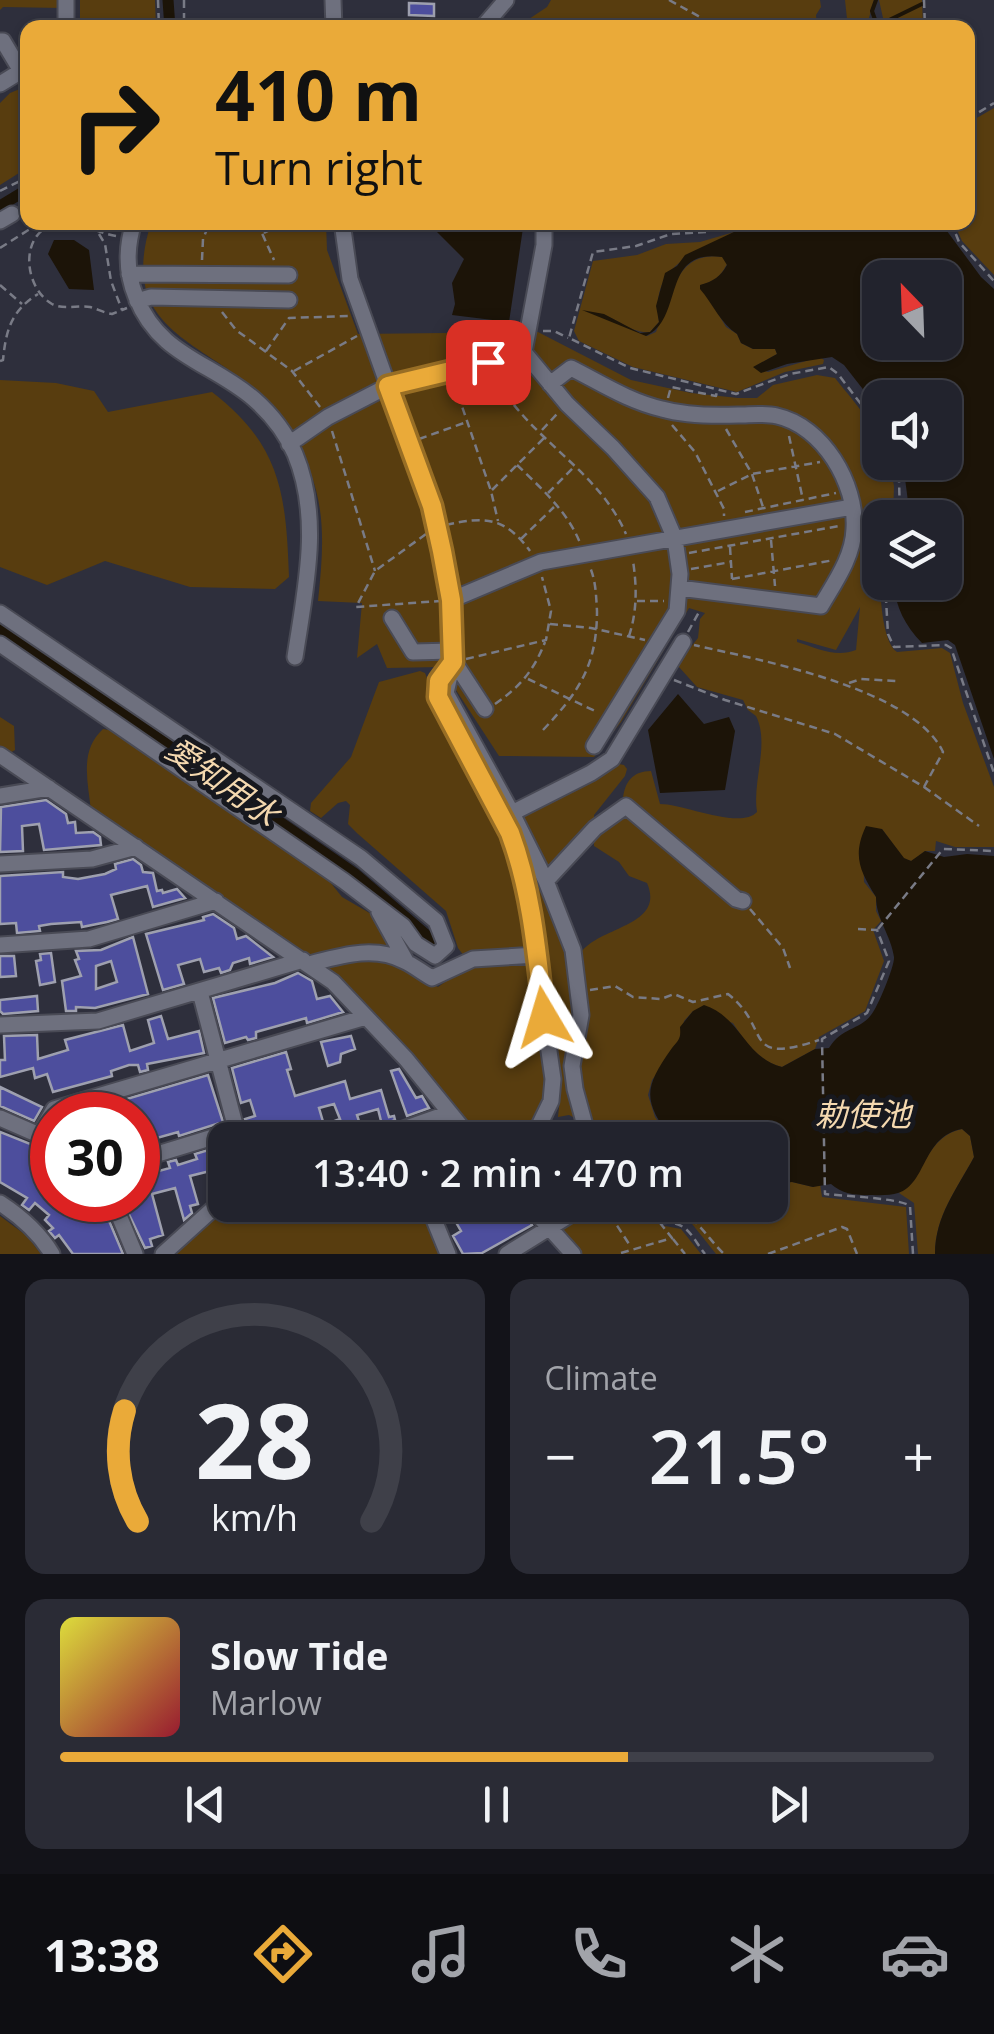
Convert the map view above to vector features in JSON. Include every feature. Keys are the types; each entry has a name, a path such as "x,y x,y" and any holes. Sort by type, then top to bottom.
{"street":[{"path":"489,20 506,0"},
{"path":"0,42 20,64"},
{"path":"132,230 132,305 165,342 252,398 279,425 290,444 305,486 310,528 309,564 295,657"},
{"path":"343,230 350,278 364,323 436,527 451,600 453,657 446,693 512,812 546,881 573,950 581,1015 572,1066 583,1122"},
{"path":"544,230 524,352 566,404 658,497 678,571 677,611 594,746"},
{"path":"129,274 285,275"},
{"path":"132,305 152,298 290,300"},
{"path":"290,444 328,417 388,386 524,352"},
{"path":"451,600 541,562 630,546 678,571 775,600 821,606 847,558 852,507 834,460 801,427 776,416 717,416 661,409 632,400 571,368 550,384"},
{"path":"678,571 852,507"},
{"path":"0,613 361,858 436,921 446,946 435,956 416,944 403,926 344,880 0,644"},
{"path":"392,618 414,652 453,657"},
{"path":"512,812 612,758 683,642"},
{"path":"453,657 484,709"},
{"path":"453,657 439,681 438,697 514,844 526,886 553,1079 551,1101 541,1122"},
{"path":"147,744 162,722"},
{"path":"0,755 332,982 406,1059 457,1122"},
{"path":"0,796 49,788"},
{"path":"546,881 594,828 626,806 743,900"},
{"path":"0,864 92,860 136,848"},
{"path":"344,880 361,858"},
{"path":"0,945 88,939 216,901"},
{"path":"373,905 406,961"},
{"path":"0,1025 98,1020 306,962 368,952 406,961 432,978 472,958 536,955"},
{"path":"200,992 235,1122"},
{"path":"114,1092 366,1016"},
{"path":"424,1122 449,1113"},
{"path":"0,1118 30,1131"},
{"path":"160,1154 208,1142"},
{"path":"0,1204 13,1211 52,1254"},
{"path":"164,1254 208,1214"},
{"path":"122,1222 136,1254"},
{"path":"435,1222 448,1254"},
{"path":"544,1222 572,1254"},
{"path":"507,1254 557,1222"}],"path":[{"path":"669,0 703,20"},
{"path":"0,248 28,230"},
{"path":"44,230 29,251 31,277 40,293 58,306 89,307 112,314 132,305 111,281 106,244 98,233"},
{"path":"90,230 98,233 132,230"},
{"path":"201,274 207,230"},
{"path":"261,230 285,275"},
{"path":"262,233 269,230"},
{"path":"570,338 593,252 636,246 672,234 711,230"},
{"path":"955,230 994,282"},
{"path":"0,285 23,304"},
{"path":"0,361 4,360 3,335 9,322 23,304 40,293"},
{"path":"212,299 236,330 292,371 328,417 375,570"},
{"path":"265,352 289,318 364,323"},
{"path":"292,371 364,323"},
{"path":"537,331 554,331 630,368 736,394 790,374 829,368 862,405"},
{"path":"488,362 517,412 576,465 610,503 630,546 635,602 628,636"},
{"path":"450,372 491,490 498,522"},
{"path":"718,390 716,396 671,387 661,409 695,452 717,492 724,516 803,500 852,507"},
{"path":"541,431 566,404"},
{"path":"717,416 739,448 763,508"},
{"path":"786,420 803,500"},
{"path":"408,442 466,422"},
{"path":"491,490 546,436"},
{"path":"717,492 752,474 834,460"},
{"path":"547,494 576,465"},
{"path":"516,466 547,494 574,528 593,574 597,630 591,664 572,700 543,730"},
{"path":"520,539 555,506"},
{"path":"635,602 678,571 730,546 770,538 852,507"},
{"path":"436,527 375,570 356,607 451,600"},
{"path":"770,538 775,600"},
{"path":"730,546 732,578 847,558"},
{"path":"678,571 731,562"},
{"path":"885,600 888,634 894,648 946,644 951,648 994,773"},
{"path":"699,612 683,642 847,685 884,699 944,752 924,786"},
{"path":"549,623 658,644"},
{"path":"484,709 520,686 535,667 546,640"},
{"path":"664,674 695,689 826,730 924,786 978,826"},
{"path":"526,678 611,719"},
{"path":"847,685 861,679 896,681"},
{"path":"877,930 943,849 994,850"},
{"path":"743,900 783,948 790,968"},
{"path":"858,928 877,930"},
{"path":"579,994 616,986 633,996 660,1000 674,994 693,1002 728,994 738,1002 757,1036 768,1046 786,1050 822,1041 867,1013 889,961 877,930"},
{"path":"822,1041 824,1194 902,1200 910,1206 912,1254"},
{"path":"614,1222 632,1249"},
{"path":"694,1222 724,1254"},
{"path":"660,1223 685,1254"},
{"path":"660,1223 686,1228 695,1235 705,1254"},
{"path":"768,1254 842,1228 847,1229 857,1254"},
{"path":"622,1252 672,1238"}],"shaded area":[{"path":"0,0 62,0 63,8 0,10"},
{"path":"80,0 155,0 156,20 80,20"},
{"path":"551,0 820,0 821,7 816,20 528,20"},
{"path":"845,0 874,0 868,20 847,19"},
{"path":"879,0 922,0 923,20 883,20"},
{"path":"20,89 20,172 0,185 0,103"},
{"path":"994,108 994,275 962,241 957,230 975,230 975,119"},
{"path":"149,230 326,230 327,250 358,334 538,332 631,380 738,398 757,398 773,385 817,375 835,378 862,413 862,480 893,480 894,486 894,500 862,500 862,600 881,600 885,629 897,652 942,648 950,653 963,703 994,787 994,847 955,847 936,841 935,851 925,851 912,861 904,859 882,829 863,838 864,882 876,897 881,921 873,930 884,961 865,1011 819,1037 815,1049 782,1067 760,1056 733,1023 693,1011 684,1021 681,1040 652,1080 648,1095 659,1122 589,1122 578,1078 580,954 601,937 639,917 650,898 647,883 629,876 619,862 594,846 594,838 629,811 742,903 752,899 745,898 623,800 631,779 651,771 660,804 725,817 749,817 757,812 761,738 756,716 743,700 697,687 679,667 678,663 698,638 700,619 705,613 689,608 621,722 594,757 499,756 441,667 387,668 377,644 357,658 362,603 318,601 321,514 302,453 268,401 173,330 156,312 146,289 143,260","holes":["860,607 856,650 826,651 797,639 836,650"]},
{"path":"734,232 690,255 668,274 658,302 659,322 650,332 593,313 647,336 656,332 684,269 707,257 723,257 727,264 722,272 701,285 726,327 737,334 741,343 753,349 775,349 777,354 754,367 768,372 820,357 823,364 785,372 737,392 633,367 579,341 574,331 593,261"},
{"path":"0,380 56,383 94,391 108,412 212,392 253,432 275,473 282,496 289,577 275,589 190,587 105,561 47,585 0,567"},
{"path":"425,673 515,857 528,951 464,956 446,911 348,824 350,805 346,801 321,818 310,811 311,803 351,757 379,682"},
{"path":"0,717 14,726 15,750 10,753 0,746"},
{"path":"103,729 120,732 287,848 330,882 342,897 373,915 399,957 311,961 91,811 88,757"},
{"path":"613,763 624,765 625,776 594,815 594,824 548,875 519,817"},
{"path":"511,816 547,889 575,980 577,1119 569,1115 558,1117 561,1088 542,922"},
{"path":"364,955 407,969 438,987 467,966 529,960 545,1067 545,1089 534,1121 463,1122 316,965"},
{"path":"962,1129 970,1136 974,1157 943,1215 935,1254 918,1254 914,1203 899,1193 941,1139"},
{"path":"788,1182 813,1187 820,1184 822,1197 906,1207 909,1254 716,1254 691,1222 788,1222"},
{"path":"0,1216 27,1236 41,1254 0,1254"},
{"path":"208,1220 429,1222 443,1254 171,1254"},
{"path":"573,1222 657,1222 681,1229 701,1254 582,1254 561,1231"}],"water":[{"path":"435,230 523,230 509,322 452,315 452,283 464,259"},
{"path":"738,230 946,230 994,289 994,759 955,645 948,640 922,643 902,616 896,600 962,600 962,500 908,500 905,480 962,480 962,380 862,380 862,388 844,365 832,357 787,364 761,373 753,367 777,354 775,349 753,349 741,343 700,289 727,265 722,257 703,257 689,263 681,273 666,315 658,327 646,336 582,310 604,314 640,333 650,332 659,322 656,306 665,273 685,255"},
{"path":"54,240 74,240 89,250 94,290 69,289 48,254"},
{"path":"678,694 704,724 729,717 735,731 725,790 660,793 648,730"},
{"name":"勅使池","path":"866,826 882,829 904,858 911,861 925,851 944,857 994,856 994,1254 935,1254 943,1215 974,1157 970,1136 962,1129 939,1141 907,1188 891,1195 857,1195 831,1184 813,1187 788,1182 788,1122 660,1122 652,1104 650,1094 656,1074 679,1039 680,1027 693,1011 704,1005 727,1018 759,1055 782,1067 815,1049 829,1048 871,1015 886,986 894,957 876,897 860,863 859,846"}],"building":[{"path":"409,3 434,4 434,16 409,15"},
{"path":"46,800 66,814 68,823 75,822 76,833 93,832 100,837 101,845 44,850 39,824 22,826 23,851 0,852 1,807"},
{"path":"133,859 143,872 153,873 157,891 177,889 185,898 153,907 147,886 111,895 118,919 107,922 82,927 81,922 51,924 39,926 40,931 17,933 16,923 0,924 0,876 63,872 63,877 78,879 105,874 116,869 115,864"},
{"path":"213,914 234,928 237,939 246,936 273,957 250,964 249,958 233,963 230,970 221,973 219,968 204,972 200,959 178,965 184,984 163,990 146,934 204,920 203,917"},
{"path":"133,937 148,994 66,1011 62,981 81,976 76,951 101,950","holes":["111,961 117,982 96,989 96,966"]},
{"path":"51,953 55,982 40,985 36,961 41,960 40,954"},
{"path":"0,956 14,956 16,976 0,977"},
{"path":"298,973 312,981 317,999 330,996 343,1012 307,1023 306,1018 256,1032 256,1038 225,1043 213,998 275,983"},
{"path":"37,996 38,1011 0,1011 0,1000"},
{"path":"161,1016 168,1039 199,1031 204,1053 147,1064 148,1070 140,1072 138,1065 129,1065 111,1071 112,1076 53,1092 47,1074 35,1078 33,1068 0,1077 0,1060 5,1060 4,1036 37,1035 38,1059 68,1050 65,1040 123,1025 130,1051 154,1043 148,1020"},
{"path":"351,1036 355,1049 341,1054 340,1062 328,1066 321,1042"},
{"path":"286,1052 295,1096 345,1081 350,1099 381,1090 389,1117 394,1116 395,1120 381,1122 378,1109 357,1115 359,1122 332,1122 340,1119 334,1104 319,1108 323,1122 246,1122 245,1119 255,1116 250,1100 241,1103 232,1068"},
{"path":"399,1069 416,1098 422,1096 429,1108 407,1116 391,1071"},
{"path":"208,1075 223,1122 208,1122 208,1127 179,1136 178,1132 160,1137 160,1092 150,1092"},
{"path":"0,1087 30,1101 30,1119 0,1106"},
{"path":"0,1132 30,1144 29,1210 22,1205 27,1198 0,1182"},
{"path":"208,1150 208,1172 190,1176 198,1204 190,1206 192,1213 184,1220 175,1188 160,1192 160,1171 170,1168 168,1162 176,1160 178,1165 197,1159 195,1154"},
{"path":"47,1222 109,1222 123,1254 73,1254 59,1235 55,1238 49,1231 53,1228"},
{"path":"133,1222 160,1222 163,1235 150,1239 152,1246 145,1248"},
{"path":"456,1222 532,1225 482,1253 463,1254 453,1236 461,1231"}],"waterway":[{"name":"愛知用水","path":"168,0 169,20"},
{"path":"875,20 872,11 876,0"},
{"path":"889,20 922,4"},
{"name":"愛知用水","path":"0,206 20,194"},
{"name":"愛知用水","path":"0,629 354,873 438,945"}],"route":[{"path":"488,362 388,386 432,506 447,573 453,662 439,681 438,697 518,854 544,1017"}]}
